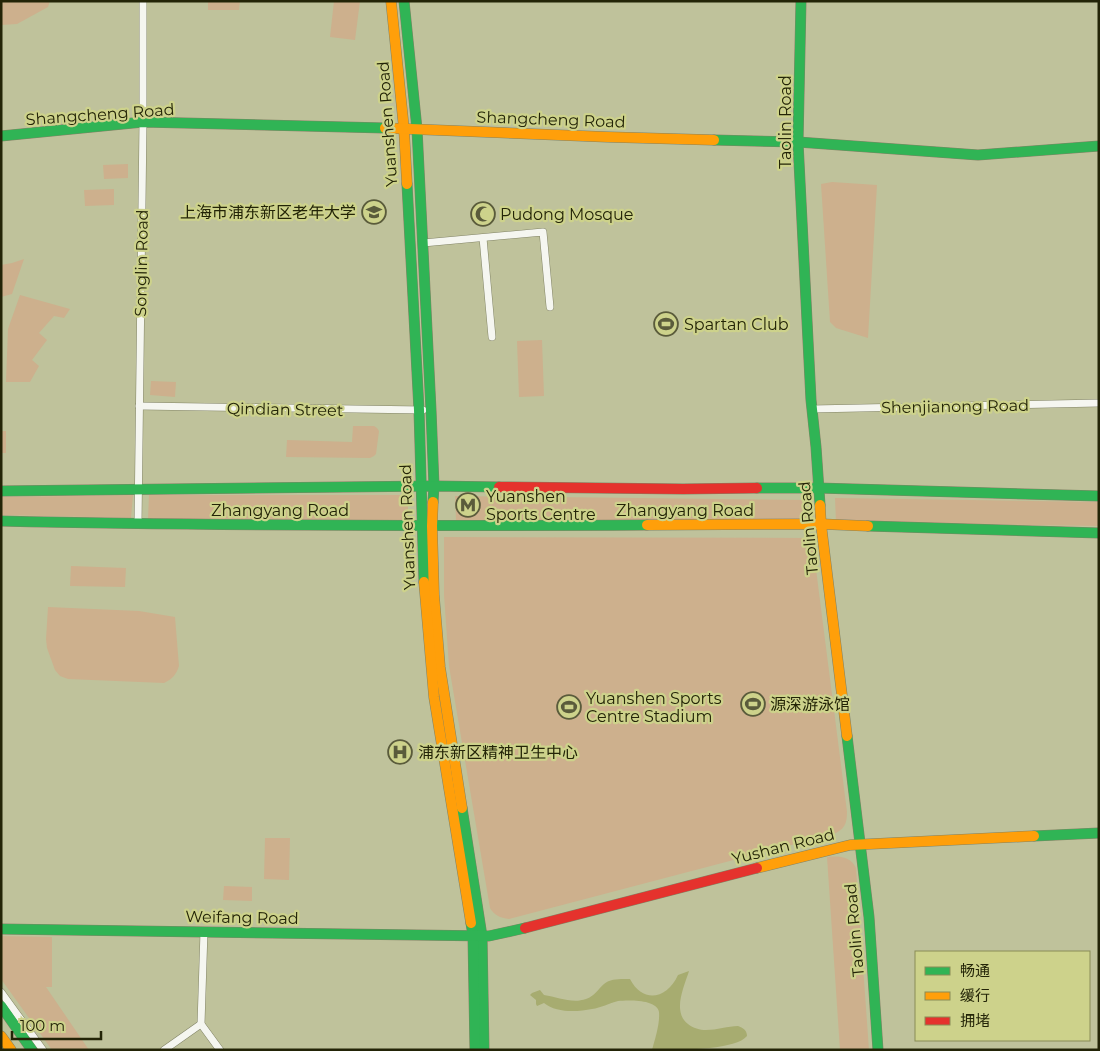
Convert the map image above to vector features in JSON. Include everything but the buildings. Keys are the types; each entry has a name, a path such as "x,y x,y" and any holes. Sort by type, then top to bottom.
{"main road":[{"name":"Yuanshen Road","path":"391,1 404,129 419,410 421,486 427,526 440,667 478,936 484,1050"},
{"name":"Yuanshen Road","path":"404,1 418,129 431,410 434,486 427,526"},
{"name":"Taolin Road","path":"801,1 798,142 812,409 821,524 869,917 878,1050"},
{"name":"Shangcheng Road","path":"1,136 143,122 798,142 978,155 1099,146"},
{"name":"Zhangyang Road","path":"1,491 434,486 683,489 818,488 1099,496"},
{"name":"Zhangyang Road","path":"1,521 427,526 821,524 1099,533"},
{"name":"Yushan Road","path":"478,936 501,934 840,847 860,844 1099,833"},
{"name":"Weifang Road","path":"1,929 478,936"},
{"name":"Yuanshen Road","path":"474,1050 478,936"},
{"path":"1,1006 32,1050"},
{"path":"1,1036 11,1050"}],"street":[{"name":"Songlin Road","path":"138,524 143,1"},
{"path":"423,243 543,232 550,307"},
{"path":"483,238 492,337"},
{"name":"Shenjianong Road","path":"812,409 1099,403"},
{"name":"Qindian Street","path":"139,406 431,410"},
{"path":"204,931 201,1024 220,1050"},
{"path":"1,992 43,1050"},
{"path":"164,1050 201,1024"}],"shaded area":[{"path":"1,1 50,1 48,7 17,24 1,25"},
{"path":"208,1 240,1 239,10 208,10"},
{"path":"334,1 360,1 355,40 330,37"},
{"path":"128,164 128,178 104,179 103,165"},
{"path":"832,182 877,185 868,338 836,328 830,322 821,184"},
{"path":"114,189 114,205 85,206 84,190"},
{"path":"24,259 12,294 1,297 1,265"},
{"path":"20,295 70,309 64,318 54,316 39,333 47,340 32,360 39,366 30,382 6,382 8,329"},
{"path":"542,340 544,396 519,397 517,341"},
{"path":"151,381 176,382 175,397 150,395"},
{"path":"353,426 374,426 377,428 379,431 376,454 374,456 370,458 286,457 287,440 352,442"},
{"path":"1,431 6,431 6,453 1,453"},
{"path":"133,495 131,518 1,515 1,497"},
{"path":"149,495 408,495 408,520 148,519"},
{"path":"455,496 806,500 807,525 456,520"},
{"path":"835,498 1099,502 1099,526 836,522"},
{"name":"Yuanshen Sports Centre","path":"444,537 812,538 847,812 844,826 840,831 833,834 509,919 495,914 490,908 449,666 444,595"},
{"path":"71,566 126,568 125,587 70,586"},
{"path":"48,607 139,611 175,617 179,666 177,672 164,683 68,679 60,676 55,670 47,648"},
{"path":"265,838 290,838 289,880 264,879"},
{"path":"827,857 847,859 856,868 869,1050 840,1050"},
{"path":"224,886 252,887 252,901 223,900"},
{"path":"1,936 52,937 52,987 46,987 89,1050 52,1050 1,979"},
{"path":"689,971 682,992 680,1006 683,1019 694,1028 701,1030 738,1026 746,1032 747,1036 730,1045 717,1047 688,1050 652,1050 659,1017 657,1008 653,1005 641,1001 623,1001 580,1011 567,1011 554,1009 544,1003 537,1006 536,1000 530,995 540,990 544,995 581,1000 592,996 607,982 630,979 641,992 655,995 668,989 678,975"}],"traffic: fast":[{"path":"404,1 417,129 431,410 433,502"},
{"path":"801,1 798,142 811,400 820,505"},
{"path":"1,136 143,122 385,128"},
{"path":"714,140 798,142 978,155 1099,146"},
{"path":"407,184 419,410 424,582"},
{"path":"1,491 434,486 499,487"},
{"path":"757,488 1099,496"},
{"path":"1,521 162,524 647,525"},
{"path":"868,526 1099,533"},
{"path":"847,736 869,917 878,1050"},
{"path":"462,808 482,936 484,1050"},
{"path":"1034,836 1099,833"},
{"path":"471,923 473,936 475,1050"},
{"path":"1,929 489,936 525,928"},
{"path":"1,1006 32,1050"}],"traffic: slow":[{"path":"391,1 404,129 407,184"},
{"path":"385,128 714,140"},
{"path":"433,502 434,595 440,667 462,808"},
{"path":"820,505 847,736"},
{"path":"647,525 821,524 868,526"},
{"path":"424,582 434,697 471,923"},
{"path":"757,868 850,845 1034,836"},
{"path":"1,1036 11,1050"}],"traffic: jam":[{"path":"499,487 757,488"},
{"path":"525,928 757,868"}],"place":[{"name":"上海市浦东新区老年大学","path":"374,212"},
{"name":"Pudong Mosque","path":"483,214"},
{"name":"Spartan Club","path":"666,324"},
{"name":"Yuanshen Sports Centre","path":"468,505"},
{"name":"源深游泳馆","path":"753,704"},
{"name":"Yuanshen Sports Centre Stadium","path":"569,707"},
{"name":"浦东新区精神卫生中心","path":"400,752"}]}
